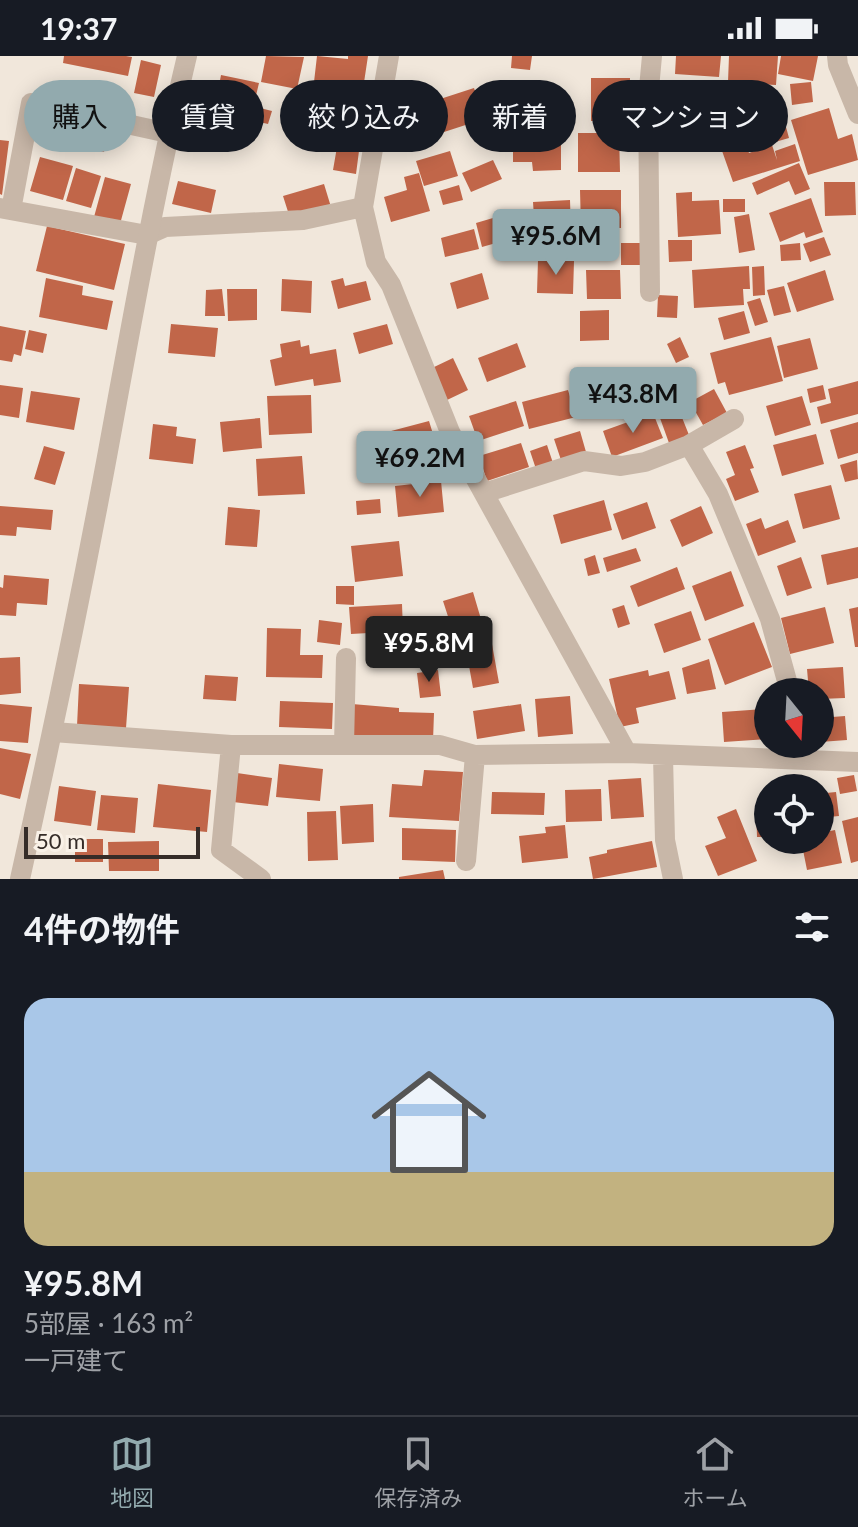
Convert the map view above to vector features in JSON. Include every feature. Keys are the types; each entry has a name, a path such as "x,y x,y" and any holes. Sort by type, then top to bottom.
{"street":[{"path":"181,80 187,56"},
{"path":"389,56 363,207 376,262 391,285 450,432 627,753"},
{"path":"650,292 648,99 652,56"},
{"path":"837,56 858,114"},
{"path":"152,129 31,103 6,209 147,235 165,227 303,220 363,207"},
{"path":"20,879 53,732 164,152"},
{"path":"484,493 584,461 632,466 689,445 734,419"},
{"path":"689,445 718,494 770,619 786,678"},
{"path":"344,745 346,658"},
{"path":"53,732 231,745 440,745 475,755 754,753"},
{"path":"231,745 221,850 261,879"},
{"path":"466,861 475,755"},
{"path":"663,756 665,840 673,879"},
{"path":"833,758 858,762"}],"building":[{"path":"64,56 132,57 128,76 63,63"},
{"path":"266,56 304,57 299,80 280,80 280,86 261,80"},
{"path":"317,56 348,59 348,56 368,56 364,80 314,80"},
{"path":"512,56 532,56 530,70 511,68"},
{"path":"676,56 721,56 719,77 675,74"},
{"path":"729,56 778,56 776,80 728,80"},
{"path":"781,56 818,56 813,81 778,74"},
{"path":"141,60 161,65 158,80 152,80 152,97 136,93"},
{"path":"221,75 245,80 220,80"},
{"path":"591,78 630,78 592,80 591,121"},
{"path":"811,82 813,102 792,105 790,84"},
{"path":"464,91 464,126 448,131 448,96"},
{"path":"829,108 838,139 852,134 858,160 808,175 791,120"},
{"path":"264,109 272,111 268,124 264,123"},
{"path":"578,133 592,133 592,152 619,152 620,172 578,172"},
{"path":"0,140 9,141 2,195 0,194"},
{"path":"795,144 800,161 733,182 722,152 774,152 777,160 775,152 788,152 788,146"},
{"path":"336,152 359,152 356,174 333,170"},
{"path":"448,152 458,176 424,186 416,161"},
{"path":"513,152 561,152 561,170 533,171 532,162 513,162"},
{"path":"40,157 73,166 63,200 30,191"},
{"path":"493,160 502,179 471,192 462,173"},
{"path":"799,163 810,189 795,195 789,181 757,195 752,183"},
{"path":"76,168 101,176 91,208 66,201"},
{"path":"419,173 430,211 391,222 384,197 407,190 404,177"},
{"path":"105,177 131,184 120,224 94,217"},
{"path":"178,181 216,190 211,213 172,204"},
{"path":"824,182 855,182 856,215 825,216"},
{"path":"324,184 331,207 290,218 283,196"},
{"path":"459,185 463,200 443,205 439,191"},
{"path":"580,190 621,190 621,228 581,228"},
{"path":"692,192 692,201 719,200 721,234 678,237 676,193"},
{"path":"811,198 823,232 806,238 804,232 780,242 769,213"},
{"path":"723,199 745,199 745,212 723,212"},
{"path":"570,200 571,232 535,233 533,202"},
{"path":"513,212 520,236 482,247 476,223"},
{"path":"749,214 755,250 739,253 734,217"},
{"path":"47,226 125,244 114,290 36,271"},
{"path":"474,229 479,249 445,257 441,238"},
{"path":"824,237 831,255 810,262 803,244"},
{"path":"668,240 692,240 692,261 669,262"},
{"path":"621,243 642,243 642,265 621,265"},
{"path":"800,243 801,260 781,261 780,245"},
{"path":"538,260 574,261 573,294 537,293"},
{"path":"749,266 750,289 743,289 744,305 694,308 692,270"},
{"path":"764,266 765,295 753,296 752,267"},
{"path":"586,270 620,270 621,299 587,299"},
{"path":"825,270 834,300 797,312 787,283"},
{"path":"482,273 489,299 457,309 450,283"},
{"path":"46,278 83,286 82,295 113,301 107,330 39,317"},
{"path":"343,278 345,286 366,281 371,300 338,309 331,281"},
{"path":"282,279 312,281 311,313 281,311"},
{"path":"784,286 791,312 774,316 767,290"},
{"path":"222,289 225,316 205,316 206,290"},
{"path":"227,289 257,289 257,320 228,321"},
{"path":"658,295 678,296 677,318 657,317"},
{"path":"760,298 768,322 755,326 747,302"},
{"path":"609,310 609,340 580,341 580,311"},
{"path":"744,311 750,333 724,340 718,318"},
{"path":"171,324 218,328 215,357 168,353"},
{"path":"387,324 393,344 359,354 353,333"},
{"path":"0,326 26,331 21,356 14,354 12,362 0,360"},
{"path":"29,330 47,334 43,353 25,349"},
{"path":"680,337 689,357 676,363 667,344"},
{"path":"771,337 783,381 729,395 725,382 718,384 710,353"},
{"path":"810,338 818,369 784,378 777,346"},
{"path":"300,340 301,347 309,345 310,354 336,349 341,382 314,386 313,379 275,386 270,360 282,357 280,344"},
{"path":"517,343 526,367 487,382 478,358"},
{"path":"453,358 468,390 447,400 432,368"},
{"path":"858,381 858,414 821,424 817,407 831,403 828,389"},
{"path":"0,385 23,388 19,418 0,415"},
{"path":"823,385 826,399 810,403 807,389"},
{"path":"714,389 727,413 703,425 690,402"},
{"path":"568,390 576,417 529,429 522,402"},
{"path":"31,391 80,398 74,430 26,422"},
{"path":"609,391 613,407 581,415 577,399"},
{"path":"311,395 312,433 269,435 267,396"},
{"path":"802,396 811,425 775,436 766,406"},
{"path":"675,400 689,435 669,443 656,407"},
{"path":"516,401 524,426 478,441 469,416"},
{"path":"653,413 663,438 612,457 603,431"},
{"path":"260,418 262,448 223,452 220,422"},
{"path":"429,421 437,447 384,462 376,435"},
{"path":"858,422 858,453 838,459 830,430"},
{"path":"153,424 177,427 176,436 196,439 193,464 149,459"},
{"path":"580,431 586,452 561,460 554,439"},
{"path":"816,434 824,464 782,476 773,445"},
{"path":"521,443 529,467 487,481 479,456"},
{"path":"547,445 553,463 536,469 530,451"},
{"path":"745,445 759,492 735,501 726,479 735,475 726,452"},
{"path":"44,446 65,452 55,485 34,479"},
{"path":"302,456 305,494 258,496 256,459"},
{"path":"857,460 858,479 845,482 840,465"},
{"path":"441,481 444,512 398,517 395,486"},
{"path":"831,485 840,519 803,529 794,494"},
{"path":"380,499 381,513 357,515 356,501"},
{"path":"604,500 612,530 561,544 553,515"},
{"path":"647,502 656,528 622,540 613,514"},
{"path":"0,506 53,510 51,530 17,527 16,536 0,535"},
{"path":"701,506 713,533 682,547 670,520"},
{"path":"228,507 260,510 257,547 225,545"},
{"path":"761,518 765,529 788,520 796,542 758,556 746,524"},
{"path":"399,541 403,576 355,582 351,546"},
{"path":"858,547 858,578 827,585 821,555"},
{"path":"636,548 641,561 607,572 603,558"},
{"path":"595,555 600,573 588,576 584,559"},
{"path":"801,557 812,588 787,596 777,566"},
{"path":"677,567 685,589 638,607 630,586"},
{"path":"731,571 744,606 705,621 692,586"},
{"path":"4,575 49,579 47,605 17,603 16,616 0,615 0,587 3,588"},
{"path":"336,586 354,586 354,605 336,604"},
{"path":"473,592 483,626 454,635 443,601"},
{"path":"402,604 403,631 351,634 349,607"},
{"path":"624,605 630,624 618,628 612,609"},
{"path":"825,607 834,643 790,654 781,618"},
{"path":"858,607 858,647 855,647 849,609"},
{"path":"691,611 701,640 664,653 654,624"},
{"path":"319,620 342,623 340,645 317,642"},
{"path":"754,622 772,667 725,685 708,639"},
{"path":"267,628 301,629 300,655 323,655 322,678 266,677"},
{"path":"490,633 499,683 473,688 464,638"},
{"path":"20,657 21,693 0,695 0,658"},
{"path":"709,659 716,689 687,694 682,668"},
{"path":"843,667 845,698 834,698 834,678 808,678 807,669"},
{"path":"438,670 441,696 420,698 417,673"},
{"path":"648,670 649,676 669,671 676,699 636,708 639,723 620,727 609,679"},
{"path":"205,675 238,677 236,701 203,699"},
{"path":"79,684 129,687 126,728 77,726"},
{"path":"570,696 573,734 538,737 535,699"},
{"path":"280,701 333,703 332,729 279,727"},
{"path":"0,704 32,707 28,743 0,741"},
{"path":"352,704 399,708 399,712 434,713 433,741 349,737"},
{"path":"521,704 525,731 477,739 473,711"},
{"path":"754,710 754,740 724,742 722,712"},
{"path":"845,716 847,740 834,741 834,717"},
{"path":"0,748 31,754 20,799 0,794"},
{"path":"279,764 323,769 320,801 276,797"},
{"path":"424,770 463,772 459,821 389,817 392,784 422,786"},
{"path":"237,773 272,778 268,806 233,802"},
{"path":"854,775 857,791 840,794 837,778"},
{"path":"641,778 644,817 611,819 608,780"},
{"path":"158,784 211,790 207,832 153,827"},
{"path":"59,786 96,791 91,826 54,821"},
{"path":"601,789 602,821 566,822 565,790"},
{"path":"492,792 545,793 544,815 491,814"},
{"path":"836,792 839,816 834,816"},
{"path":"101,795 138,798 135,833 97,830"},
{"path":"373,804 374,842 342,844 340,806"},
{"path":"736,809 757,861 718,876 705,846 726,838 717,817"},
{"path":"336,811 338,860 308,861 307,812"},
{"path":"858,817 858,861 851,863 842,821"},
{"path":"565,825 568,858 522,863 519,836 546,833 545,827"},
{"path":"402,828 456,830 455,862 402,860"},
{"path":"834,830 842,863 807,870 804,854 834,854"},
{"path":"75,839 103,839 103,862 75,862"},
{"path":"159,841 159,871 109,871 108,842"},
{"path":"652,841 657,867 593,879 589,857"},
{"path":"443,870 445,879 399,879 399,877"}]}
